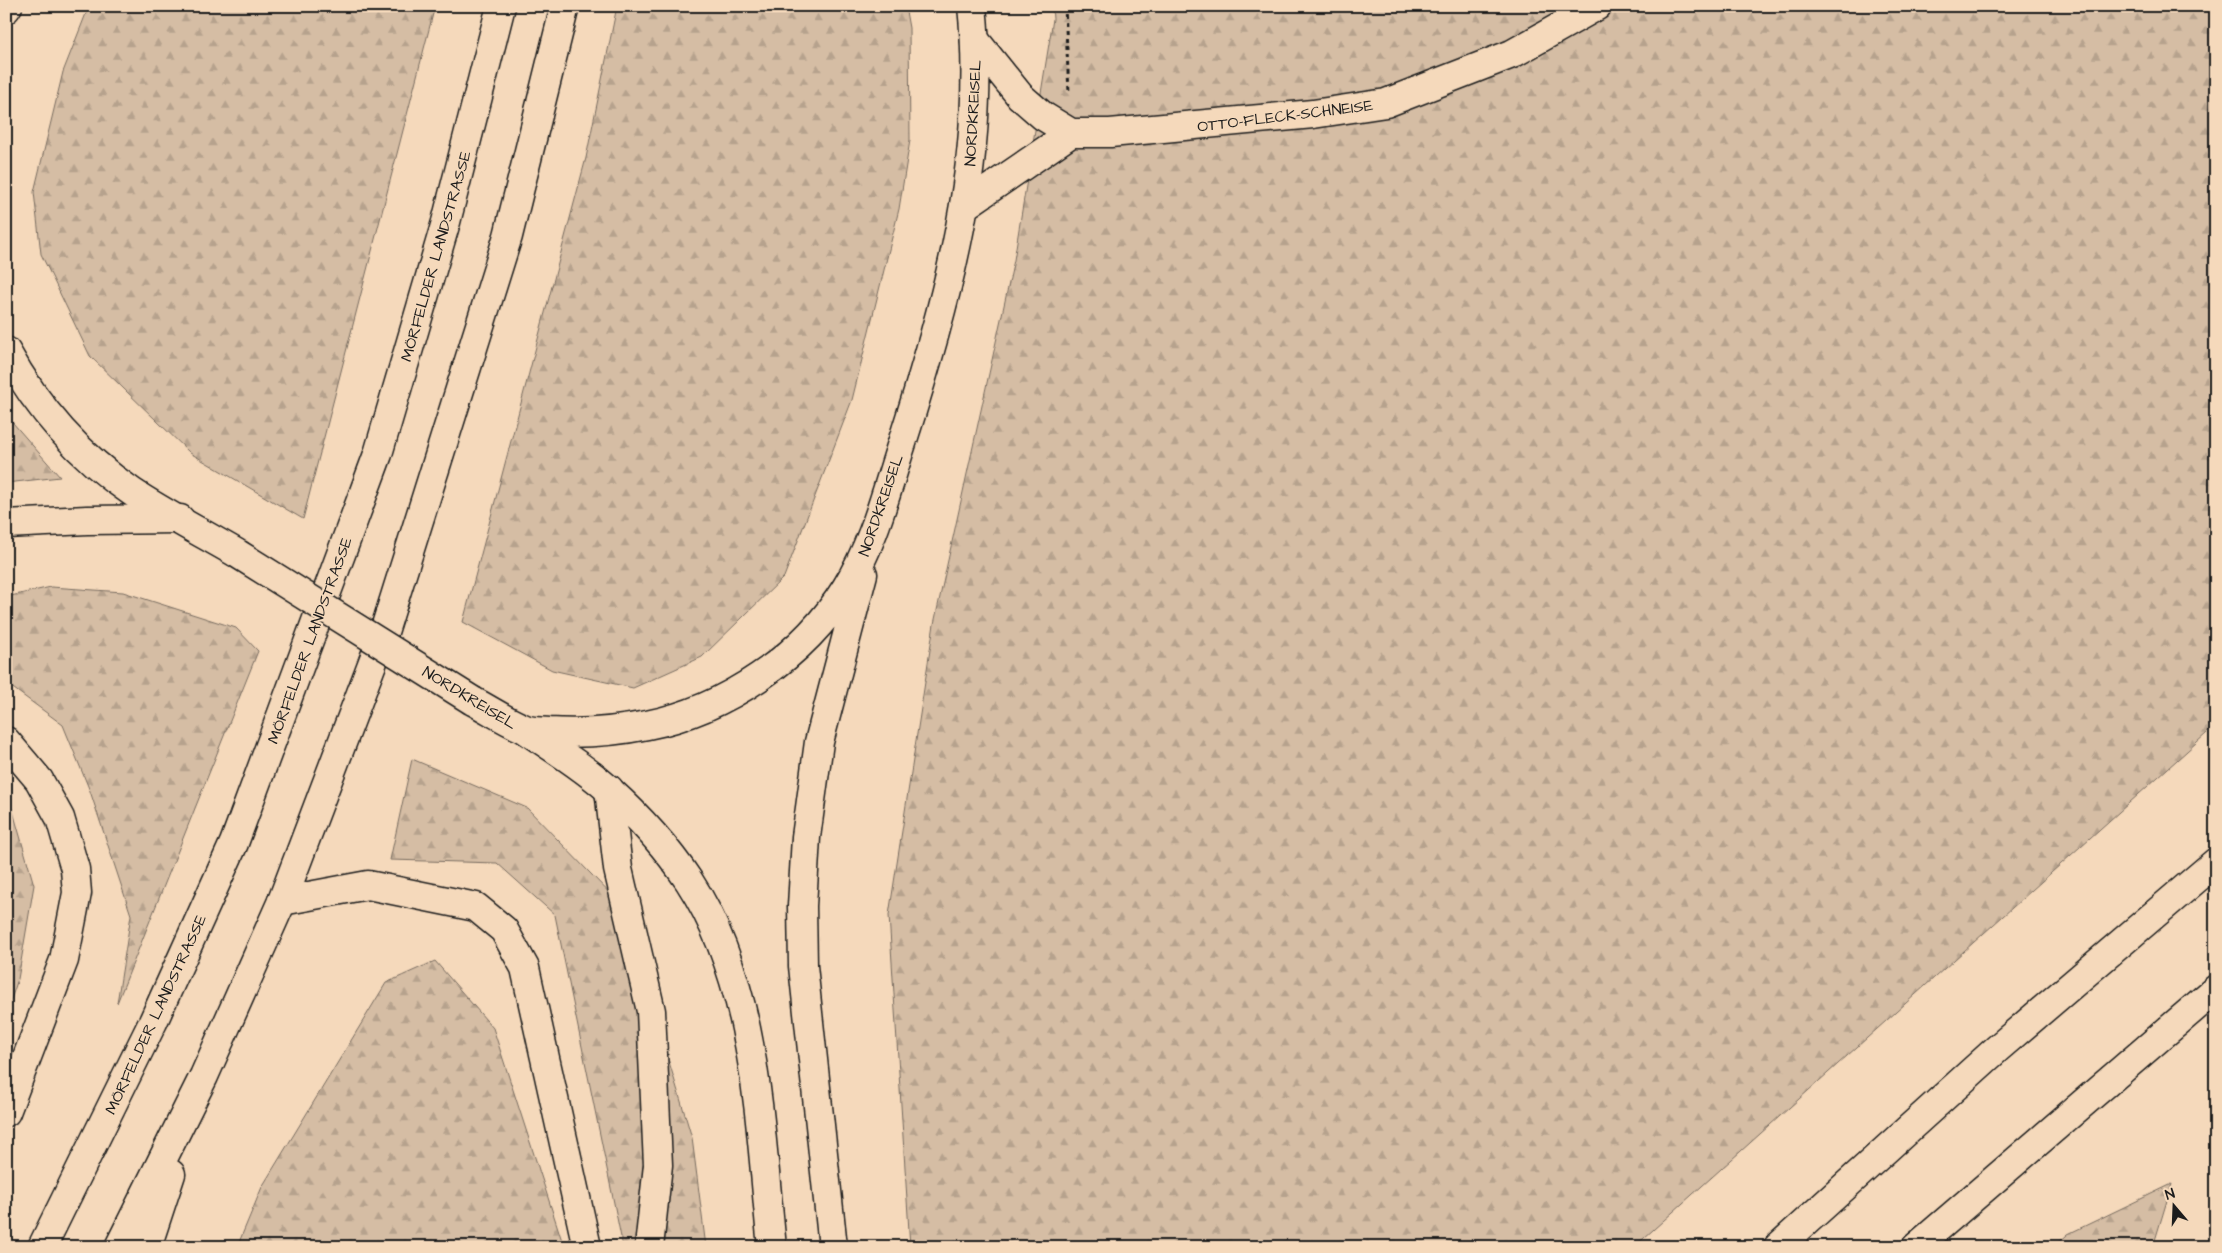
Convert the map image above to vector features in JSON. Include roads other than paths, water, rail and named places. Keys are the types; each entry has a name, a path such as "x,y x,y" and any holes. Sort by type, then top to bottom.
{"main road":[{"name":"MÖRFELDER LANDSTRASSE","path":"42,1247 153,1022 234,842 378,454 446,222 501,6"},
{"path":"119,1247 204,1076 282,901 383,636 508,236 565,6"},
{"name":"NORDKREISEL","path":"6,351 23,381 54,424 91,461 133,493 238,554 473,701 525,730 571,733 617,731 662,722 706,707 754,680 784,658 817,626 845,590 868,549 916,398 946,291 966,205 976,92 972,6"},
{"name":"OTTO-FLECK-SCHNEISE","path":"1071,133 1110,133 1313,114 1386,103 1512,54 1597,6"},
{"path":"966,205 1071,133 1043,116 1020,96 975,40"},
{"path":"6,524 88,520 180,519"},
{"path":"833,1247 803,966 802,906 806,837 819,742 838,664 860,589 868,549"},
{"path":"525,730 609,789 663,847 689,882 711,922 726,958 740,1006 754,1070 772,1247"},
{"path":"6,741 39,780 60,818 75,869 77,893 64,960 6,1112"},
{"path":"609,789 618,869 651,1011 658,1165 650,1247"},
{"path":"1778,1247 1998,1048 2216,862"},
{"path":"282,901 368,885 476,907 504,930 525,968 587,1247"},
{"path":"1916,1247 2216,989"},
{"path":"147,1247 204,1076"}]}
